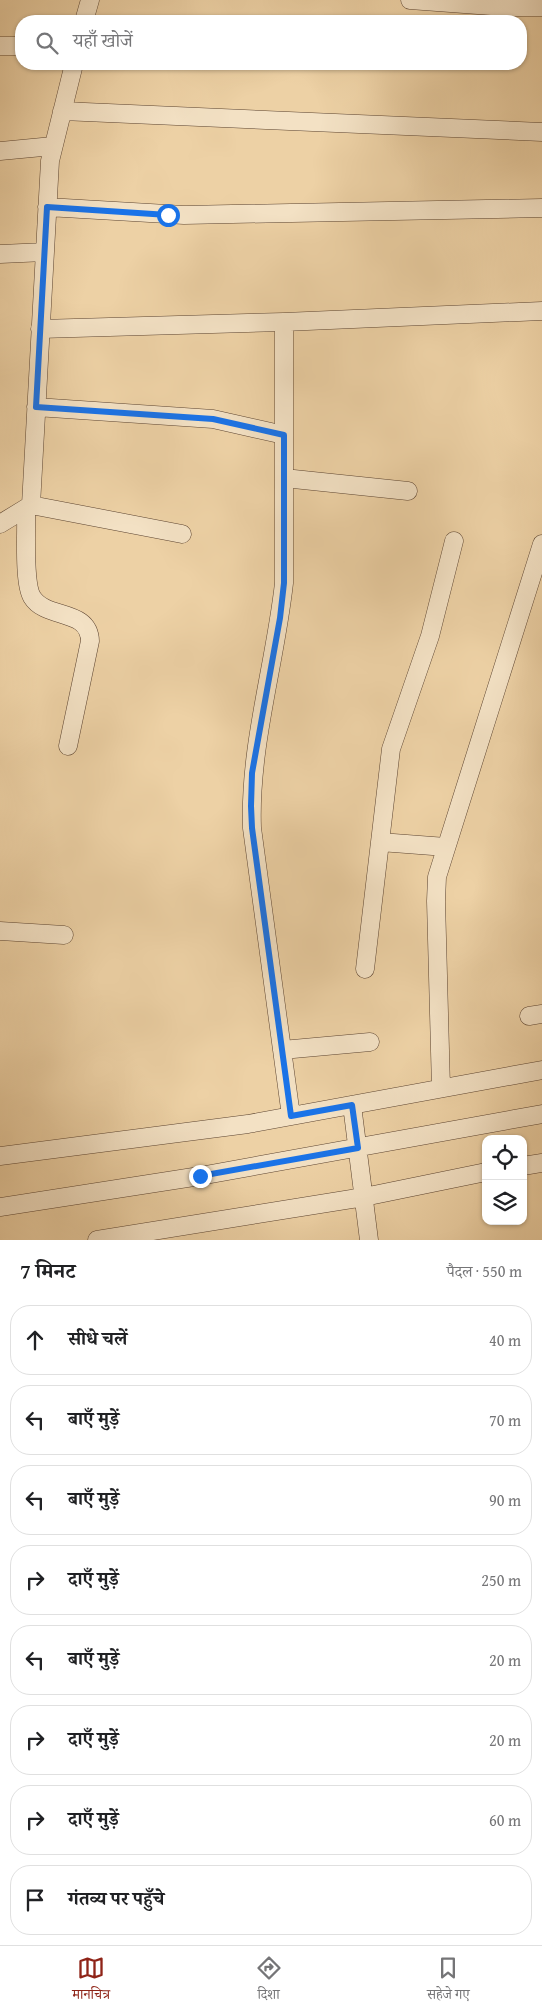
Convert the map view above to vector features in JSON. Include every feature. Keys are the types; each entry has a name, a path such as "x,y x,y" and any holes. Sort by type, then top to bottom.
{"street":[{"path":"86,15 90,0"},
{"path":"410,0 505,3 542,7"},
{"path":"0,46 15,46"},
{"path":"68,746 90,641 90,633 82,622 39,605 33,599 28,584 28,507 36,407 50,161 72,70"},
{"path":"62,110 542,132"},
{"path":"0,151 53,146"},
{"path":"47,207 184,215 542,208"},
{"path":"0,254 45,252"},
{"path":"40,329 284,322 542,311"},
{"path":"284,322 284,583 280,618 252,773 251,806 252,828 291,1116"},
{"path":"36,407 213,419 284,435"},
{"path":"284,478 408,491"},
{"path":"0,524 28,507 182,534"},
{"path":"365,969 391,749 430,636 454,541"},
{"path":"441,1088 436,901 438,876 542,544"},
{"path":"380,842 446,847"},
{"path":"0,931 64,935"},
{"path":"282,1050 370,1042"},
{"path":"0,1156 248,1124 542,1070"},
{"path":"352,1105 369,1240"},
{"path":"0,1207 200,1176 542,1114"},
{"path":"527,1165 542,1163"},
{"path":"97,1240 364,1197 482,1173"}],"route":[{"path":"168,215 47,207 36,407 213,419 284,435 284,583 280,618 252,773 252,828 291,1116 352,1105 358,1148 200,1176"}]}
